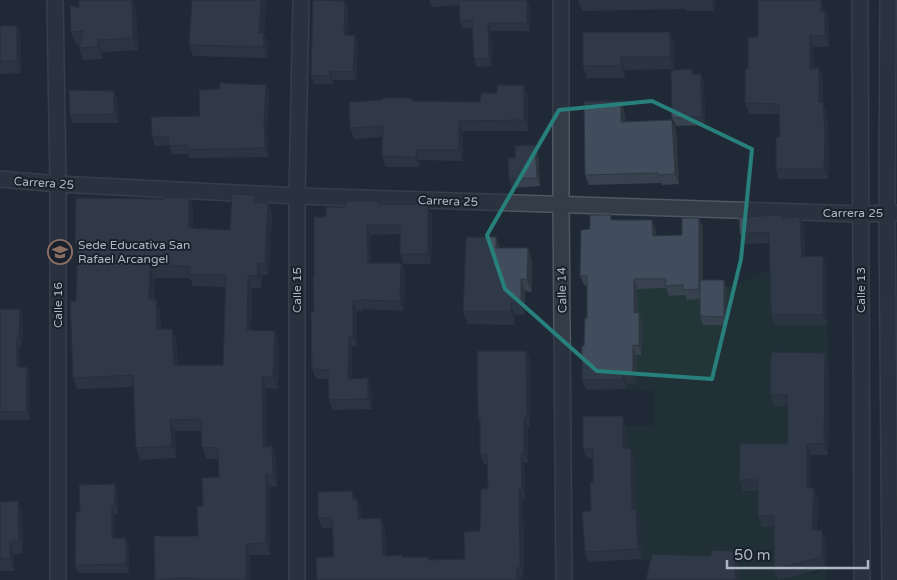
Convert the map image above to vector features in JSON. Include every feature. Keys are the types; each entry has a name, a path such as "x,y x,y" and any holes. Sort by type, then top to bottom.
{"street":[{"name":"Calle 16","path":"54,0 58,184 58,580"},
{"name":"Calle 15","path":"297,580 297,196 301,0"},
{"name":"Calle 14","path":"561,0 564,580"},
{"name":"Calle 13","path":"860,0 862,580"},
{"path":"888,0 892,213 890,580"},
{"name":"Carrera 25","path":"0,180 297,196 860,214 892,213"}],"highlighted area":[{"path":"652,101 752,149 741,259 712,379 597,371 505,289 487,235 559,110"}],"green space":[{"path":"774,268 775,326 827,325 829,364 828,407 792,455 743,491 811,492 818,499 762,499 778,527 778,575 819,574 819,569 826,568 826,580 739,580 739,562 656,565 642,559 630,519 635,491 634,459 626,458 626,426 654,425 654,390 627,389 627,355 643,355 643,322 584,285 727,288"}],"building":[{"path":"79,0 132,0 133,38 98,40 98,47 79,48 83,31 71,32 70,5 79,8"},
{"path":"192,0 261,0 259,33 264,33 263,47 189,45"},
{"path":"313,0 345,1 344,35 355,35 353,72 330,71 330,76 311,76"},
{"path":"527,0 527,23 488,23 489,58 474,59 472,20 460,21 459,1"},
{"path":"758,0 821,0 821,11 825,11 825,36 810,36 810,69 819,68 819,102 823,102 825,136 824,169 776,169 776,137 780,137 779,104 745,103 745,69 748,69 748,37 758,37"},
{"path":"0,26 17,26 17,61 0,61"},
{"path":"583,32 670,32 670,57 621,57 621,66 583,66"},
{"path":"692,69 692,74 701,74 702,117 672,118 671,70"},
{"path":"220,83 266,85 265,148 187,150 187,145 169,146 168,137 152,137 151,117 200,116 199,90 220,89"},
{"path":"497,85 524,85 524,120 459,121 459,150 416,150 416,157 382,156 383,126 350,128 349,102 383,100 383,98 412,98 412,101 480,102 481,93 497,93"},
{"path":"69,90 114,91 114,114 70,115"},
{"path":"584,101 621,101 621,122 672,120 675,174 585,175"},
{"path":"535,145 537,178 509,179 508,158 515,158 515,146"},
{"path":"232,194 255,195 255,202 268,203 265,264 258,263 257,276 248,276 247,330 275,331 273,377 262,377 263,447 272,446 273,475 266,475 266,543 246,544 246,580 169,578 169,580 155,580 154,536 198,536 197,506 203,506 202,478 219,477 218,448 202,447 201,419 170,420 172,446 136,448 133,375 73,378 70,301 76,301 78,243 75,243 76,198 163,199 163,197 189,197 189,228 230,230","holes":["150,266 189,266 189,274 226,275 223,365 174,365 172,329 157,329 156,299 149,299"]},
{"path":"346,201 378,201 378,204 428,204 428,254 400,254 400,225 367,225 368,263 401,263 400,301 353,301 353,337 349,337 348,379 368,378 368,399 329,400 328,370 312,369 311,312 314,312 314,217 326,217 326,207 346,207"},
{"path":"590,215 611,215 611,220 652,220 653,236 682,235 682,218 699,218 699,289 683,290 683,285 665,286 666,279 634,279 634,313 639,312 639,346 633,345 633,373 623,374 623,380 582,380 582,346 584,346 585,318 587,318 587,276 580,276 581,230 590,229"},
{"path":"781,215 783,218 800,217 802,257 823,256 823,315 771,315 769,232 740,234 739,217"},
{"path":"466,237 496,237 496,248 528,248 527,280 521,279 521,303 511,303 511,312 463,312"},
{"path":"700,280 724,280 724,317 700,316"},
{"path":"0,309 20,309 19,337 17,337 17,367 27,367 27,412 0,412"},
{"path":"477,351 526,351 527,417 524,417 524,454 521,454 522,489 519,489 520,567 517,567 517,580 317,580 316,557 334,557 332,518 318,518 318,492 352,491 353,499 357,499 358,519 381,518 383,556 428,557 428,560 465,559 464,532 480,531 481,489 488,489 487,454 480,454"},
{"path":"771,352 825,353 824,444 807,444 807,488 814,488 812,530 822,530 822,557 774,569 774,516 758,516 758,480 739,480 740,443 788,444 787,395 770,395"},
{"path":"583,416 623,416 623,448 631,449 632,509 636,509 638,549 585,552 582,512 591,511 590,482 593,482 593,449 583,449"},
{"path":"115,484 115,505 112,505 112,538 126,538 126,564 75,565 76,512 80,512 79,485"},
{"path":"18,501 19,541 10,542 10,559 0,559 0,502"},
{"path":"711,550 735,551 736,580 646,580 652,554 711,556"}],"place":[{"name":"Sede Educativa San Rafael Arcangel","path":"60,252"}]}
